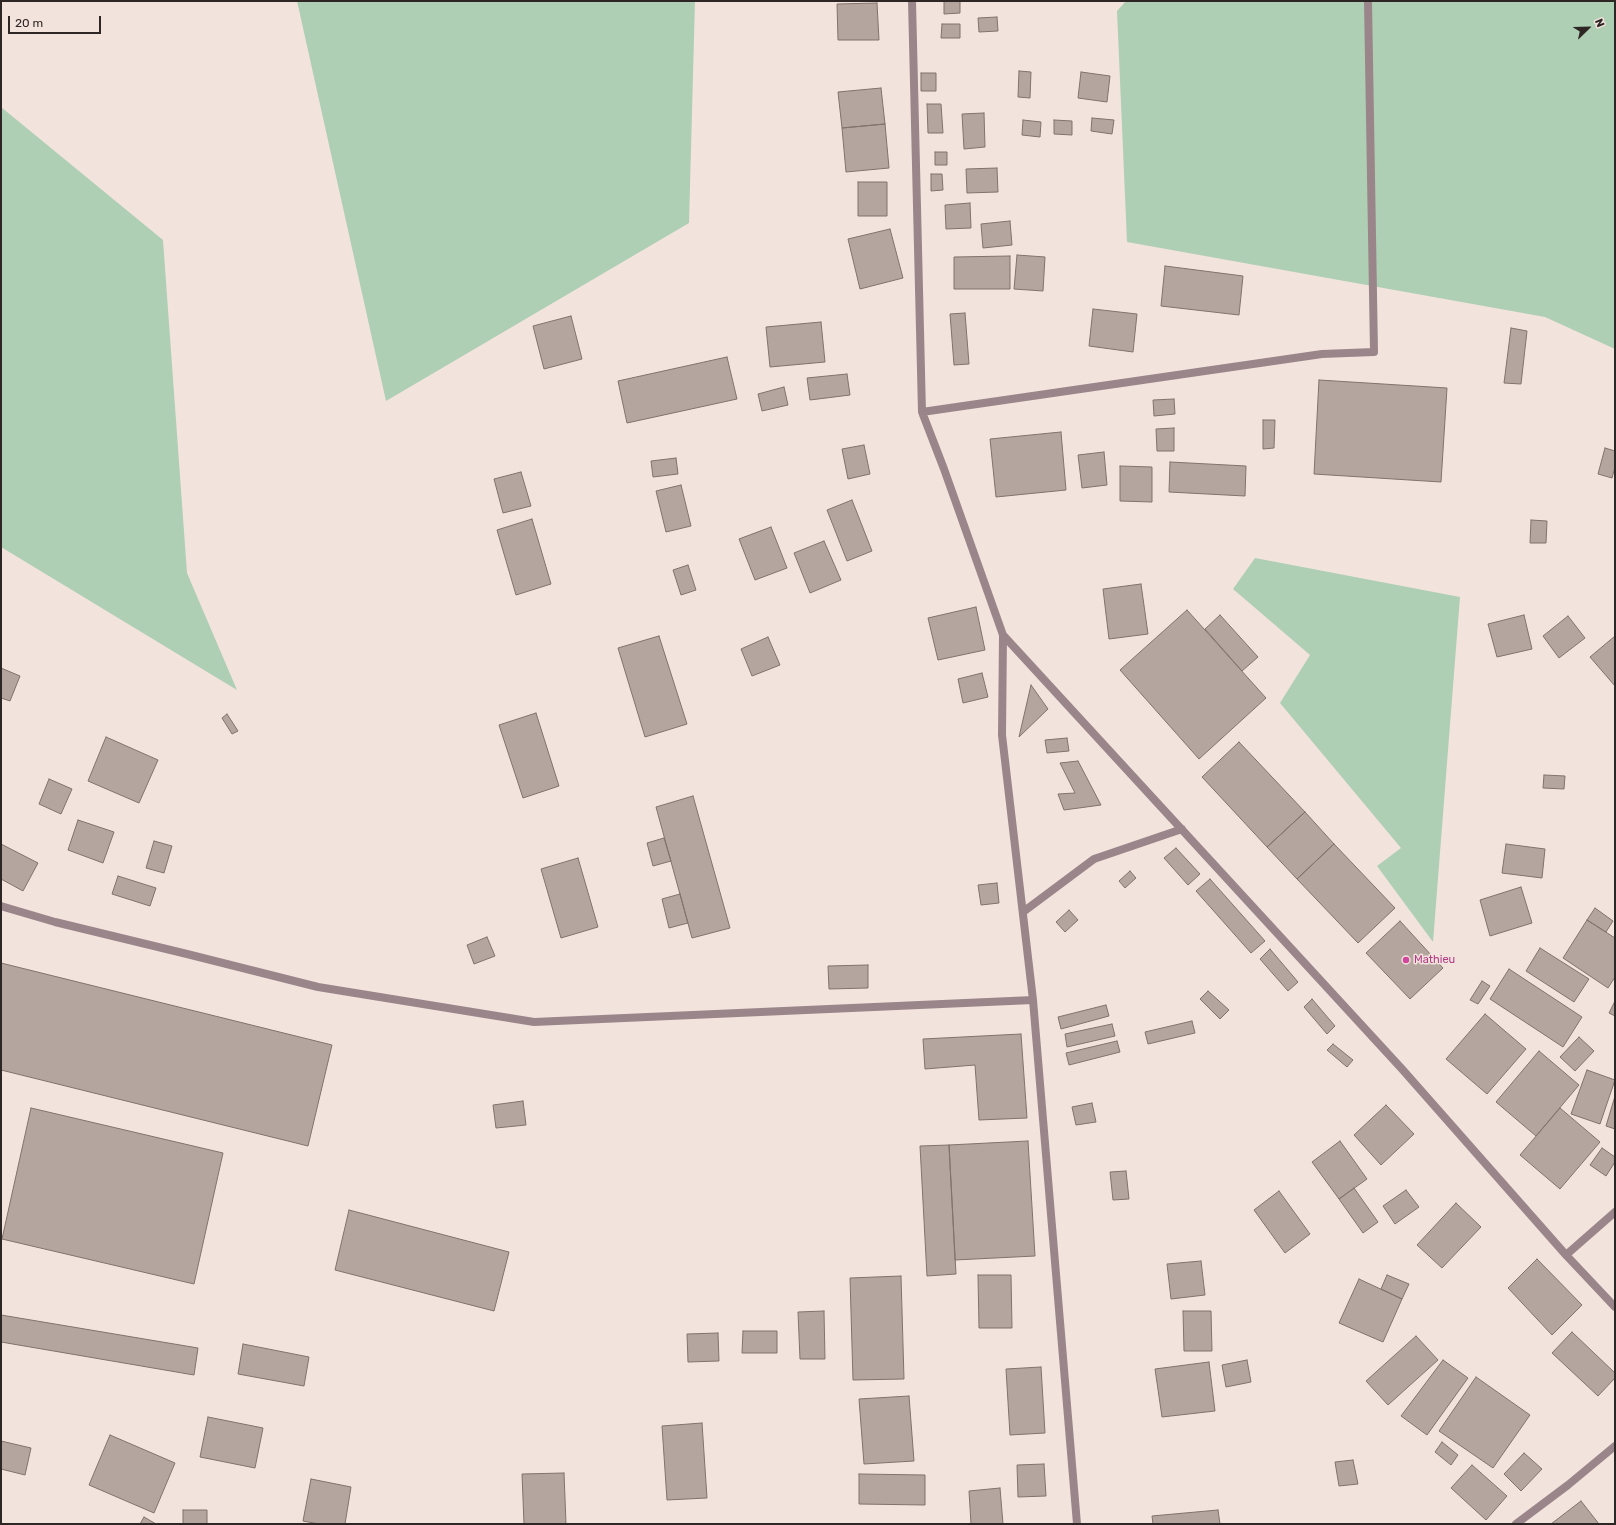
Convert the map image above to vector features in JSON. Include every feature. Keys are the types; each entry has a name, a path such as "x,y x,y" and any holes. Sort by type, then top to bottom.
{"street":[{"path":"912,1 922,412 1004,635 1002,734 1033,1000 1077,1524"},
{"path":"922,412 1322,354 1374,352 1368,1"},
{"path":"1004,635 1402,1069 1566,1255 1615,1307"},
{"path":"1022,912 1094,859 1182,829"},
{"path":"1,906 55,922 318,988 534,1022 1033,1000"},
{"path":"1566,1255 1615,1212"},
{"path":"1516,1524 1568,1485 1615,1446"}],"green space":[{"path":"297,1 695,1 689,223 386,401"},
{"path":"1126,1 1615,1 1615,349 1545,317 1127,242 1117,11"},
{"path":"1,107 163,240 187,573 237,690 1,547"},
{"path":"1255,558 1460,597 1433,942 1377,866 1401,848 1280,703 1310,655 1233,589"}],"building":[{"path":"944,1 960,1 960,13 944,14"},
{"path":"877,3 879,40 838,40 837,4"},
{"path":"997,17 998,31 979,32 978,18"},
{"path":"942,24 960,24 960,38 941,38"},
{"path":"1019,71 1031,72 1030,98 1018,97"},
{"path":"1081,72 1110,76 1107,102 1078,98"},
{"path":"921,73 936,73 936,91 921,91"},
{"path":"881,88 885,124 842,128 838,92"},
{"path":"927,104 941,104 943,133 928,133"},
{"path":"984,113 985,147 964,149 962,114"},
{"path":"1092,118 1114,120 1112,134 1091,131"},
{"path":"1023,120 1041,122 1040,137 1022,135"},
{"path":"1054,120 1072,121 1072,135 1054,134"},
{"path":"885,124 889,168 846,172 842,128"},
{"path":"935,152 947,152 947,165 935,165"},
{"path":"997,168 998,192 967,193 966,169"},
{"path":"931,174 942,174 943,190 931,191"},
{"path":"858,182 887,182 887,216 858,216"},
{"path":"970,203 971,228 946,229 945,205"},
{"path":"1010,221 1012,245 983,248 981,224"},
{"path":"890,229 903,278 860,289 848,239"},
{"path":"1017,255 1045,257 1043,291 1014,289"},
{"path":"1010,256 1010,289 954,289 954,257"},
{"path":"1165,266 1243,276 1239,315 1161,306"},
{"path":"1093,309 1137,314 1133,352 1089,346"},
{"path":"965,313 969,364 954,365 950,314"},
{"path":"571,316 582,359 544,369 533,326"},
{"path":"821,322 825,362 770,367 766,327"},
{"path":"1511,328 1527,331 1521,384 1504,383"},
{"path":"727,357 737,399 627,423 618,381"},
{"path":"847,374 850,395 810,400 807,378"},
{"path":"1319,380 1447,388 1441,482 1314,474"},
{"path":"784,387 788,405 762,411 758,394"},
{"path":"1174,399 1175,414 1154,416 1153,400"},
{"path":"1263,420 1275,420 1274,448 1263,449"},
{"path":"1174,428 1174,451 1157,451 1156,429"},
{"path":"1061,432 1066,490 996,497 990,439"},
{"path":"864,445 870,474 848,479 842,449"},
{"path":"1605,448 1615,451 1615,467 1612,478 1598,474"},
{"path":"1104,452 1107,485 1082,488 1078,455"},
{"path":"676,458 678,474 653,477 651,461"},
{"path":"1170,462 1246,466 1245,496 1169,492"},
{"path":"1120,466 1152,467 1152,502 1120,501"},
{"path":"521,472 531,506 503,513 494,479"},
{"path":"681,485 691,526 666,532 656,491"},
{"path":"852,500 872,551 847,561 827,510"},
{"path":"532,519 551,584 516,595 497,530"},
{"path":"1531,520 1547,521 1546,543 1530,543"},
{"path":"771,527 787,568 755,580 739,539"},
{"path":"824,541 841,580 810,593 794,553"},
{"path":"688,565 696,590 681,595 673,570"},
{"path":"1141,584 1148,634 1109,639 1103,589"},
{"path":"976,607 985,650 938,660 928,618"},
{"path":"1187,610 1266,698 1199,759 1120,670"},
{"path":"1220,615 1258,657 1242,671 1205,629"},
{"path":"1524,615 1532,649 1497,657 1488,624"},
{"path":"1568,616 1585,638 1559,658 1543,636"},
{"path":"659,636 687,724 645,737 618,648"},
{"path":"1615,636 1615,686 1590,657"},
{"path":"768,637 780,665 752,676 741,649"},
{"path":"1,668 20,676 10,701 1,698"},
{"path":"982,673 988,697 963,703 958,679"},
{"path":"1031,685 1048,709 1019,737"},
{"path":"536,713 559,786 523,798 499,725"},
{"path":"227,714 238,731 232,734 222,718"},
{"path":"106,737 158,760 139,803 88,781"},
{"path":"1067,738 1069,751 1047,753 1045,740"},
{"path":"1239,742 1305,812 1267,847 1202,777"},
{"path":"1078,761 1101,805 1064,810 1058,794 1075,793 1060,763"},
{"path":"1544,775 1565,776 1564,789 1543,788"},
{"path":"49,779 72,789 61,814 39,804"},
{"path":"693,796 730,928 692,938 656,807"},
{"path":"1305,812 1334,844 1297,879 1267,847"},
{"path":"78,820 114,832 103,863 68,850"},
{"path":"664,838 671,861 653,866 647,843"},
{"path":"154,841 172,846 164,873 146,868"},
{"path":"1,844 38,863 23,891 1,879"},
{"path":"1334,844 1395,908 1358,943 1297,879"},
{"path":"1506,844 1545,849 1542,878 1502,873"},
{"path":"1176,848 1200,874 1188,885 1164,858"},
{"path":"578,858 598,927 561,938 541,869"},
{"path":"1130,871 1136,878 1125,888 1119,881"},
{"path":"118,876 156,888 150,906 112,894"},
{"path":"1210,879 1265,941 1251,953 1196,891"},
{"path":"997,883 999,903 981,905 978,885"},
{"path":"1521,887 1532,923 1490,936 1480,900"},
{"path":"680,894 688,923 669,928 662,899"},
{"path":"1595,908 1613,921 1606,932 1587,920"},
{"path":"1069,910 1078,920 1065,932 1056,922"},
{"path":"1587,920 1615,938 1615,977 1608,988 1563,958"},
{"path":"1400,921 1443,968 1410,999 1366,953"},
{"path":"487,937 495,956 474,964 467,945"},
{"path":"1540,948 1589,979 1574,1002 1526,971"},
{"path":"1270,949 1298,982 1288,991 1260,959"},
{"path":"1,963 332,1045 308,1146 1,1070"},
{"path":"868,965 868,988 829,989 828,966"},
{"path":"1509,969 1582,1017 1563,1047 1490,999"},
{"path":"1482,981 1490,986 1478,1004 1470,1000"},
{"path":"1208,991 1229,1010 1220,1019 1200,999"},
{"path":"1312,999 1335,1026 1327,1034 1304,1007"},
{"path":"1615,1001 1615,1016 1609,1013"},
{"path":"1106,1005 1109,1016 1061,1029 1058,1017"},
{"path":"1485,1014 1526,1049 1487,1094 1446,1059"},
{"path":"1192,1021 1195,1033 1148,1044 1145,1032"},
{"path":"1112,1024 1115,1036 1067,1047 1065,1034"},
{"path":"1021,1034 1027,1118 979,1120 975,1065 925,1069 923,1039"},
{"path":"1579,1037 1594,1051 1575,1071 1560,1057"},
{"path":"1117,1041 1120,1052 1069,1065 1066,1053"},
{"path":"1333,1044 1353,1060 1347,1067 1327,1050"},
{"path":"1539,1051 1579,1085 1536,1136 1496,1102"},
{"path":"1587,1070 1615,1080 1600,1124 1571,1114"},
{"path":"1615,1096 1615,1129 1606,1126"},
{"path":"523,1101 526,1125 496,1128 493,1105"},
{"path":"1092,1103 1096,1122 1076,1125 1072,1107"},
{"path":"1386,1105 1414,1134 1381,1165 1354,1135"},
{"path":"31,1108 223,1153 194,1284 2,1239"},
{"path":"1560,1108 1600,1142 1560,1189 1520,1155"},
{"path":"1028,1141 1035,1256 955,1260 949,1145"},
{"path":"1340,1141 1367,1179 1339,1199 1312,1162"},
{"path":"949,1145 956,1274 927,1276 920,1146"},
{"path":"1602,1148 1615,1157 1615,1162 1606,1176 1590,1165"},
{"path":"1126,1171 1129,1199 1113,1200 1110,1172"},
{"path":"1354,1188 1378,1222 1363,1233 1339,1199"},
{"path":"1406,1190 1419,1207 1395,1224 1383,1206"},
{"path":"1279,1191 1310,1234 1285,1253 1254,1210"},
{"path":"1456,1203 1481,1227 1442,1268 1417,1245"},
{"path":"349,1210 509,1252 494,1311 335,1270"},
{"path":"1537,1259 1582,1305 1552,1335 1508,1288"},
{"path":"1201,1261 1205,1295 1171,1299 1167,1264"},
{"path":"978,1275 1011,1275 1012,1328 979,1328"},
{"path":"1387,1275 1409,1284 1402,1299 1381,1289"},
{"path":"901,1276 904,1379 853,1380 850,1278"},
{"path":"1359,1279 1402,1299 1383,1342 1339,1323"},
{"path":"824,1311 825,1359 800,1359 798,1312"},
{"path":"1183,1311 1211,1311 1212,1351 1184,1351"},
{"path":"1,1315 198,1348 194,1375 1,1342"},
{"path":"743,1331 777,1331 777,1353 742,1353"},
{"path":"1572,1332 1615,1373 1615,1378 1598,1396 1552,1353"},
{"path":"718,1333 719,1361 688,1362 687,1334"},
{"path":"1416,1336 1438,1360 1388,1405 1366,1381"},
{"path":"243,1344 309,1357 304,1386 238,1374"},
{"path":"1247,1360 1251,1382 1226,1387 1222,1365"},
{"path":"1443,1360 1468,1378 1427,1435 1401,1416"},
{"path":"1209,1362 1215,1411 1162,1417 1155,1369"},
{"path":"1041,1367 1045,1433 1010,1435 1006,1369"},
{"path":"1476,1377 1530,1415 1493,1468 1439,1431"},
{"path":"909,1396 914,1461 864,1464 859,1399"},
{"path":"208,1417 263,1428 255,1468 200,1457"},
{"path":"702,1423 707,1498 667,1500 662,1426"},
{"path":"110,1435 175,1463 154,1513 89,1485"},
{"path":"1,1441 31,1448 25,1475 1,1469"},
{"path":"1442,1442 1458,1455 1451,1465 1435,1452"},
{"path":"1524,1453 1542,1469 1521,1491 1504,1474"},
{"path":"1353,1460 1358,1484 1339,1486 1335,1462"},
{"path":"1044,1464 1046,1496 1018,1497 1017,1465"},
{"path":"1472,1465 1507,1496 1486,1520 1451,1488"},
{"path":"564,1473 566,1524 524,1524 522,1474"},
{"path":"859,1474 925,1475 925,1505 859,1504"},
{"path":"311,1479 351,1487 345,1524 319,1524 303,1521"},
{"path":"1000,1488 1003,1524 971,1524 969,1491"},
{"path":"1581,1501 1599,1524 1551,1524"},
{"path":"183,1510 207,1510 207,1524 183,1524"},
{"path":"1218,1510 1220,1524 1153,1524 1152,1516"},
{"path":"144,1517 156,1524 140,1524"}],"place":[{"name":"Mathieu","path":"1406,960"}]}
